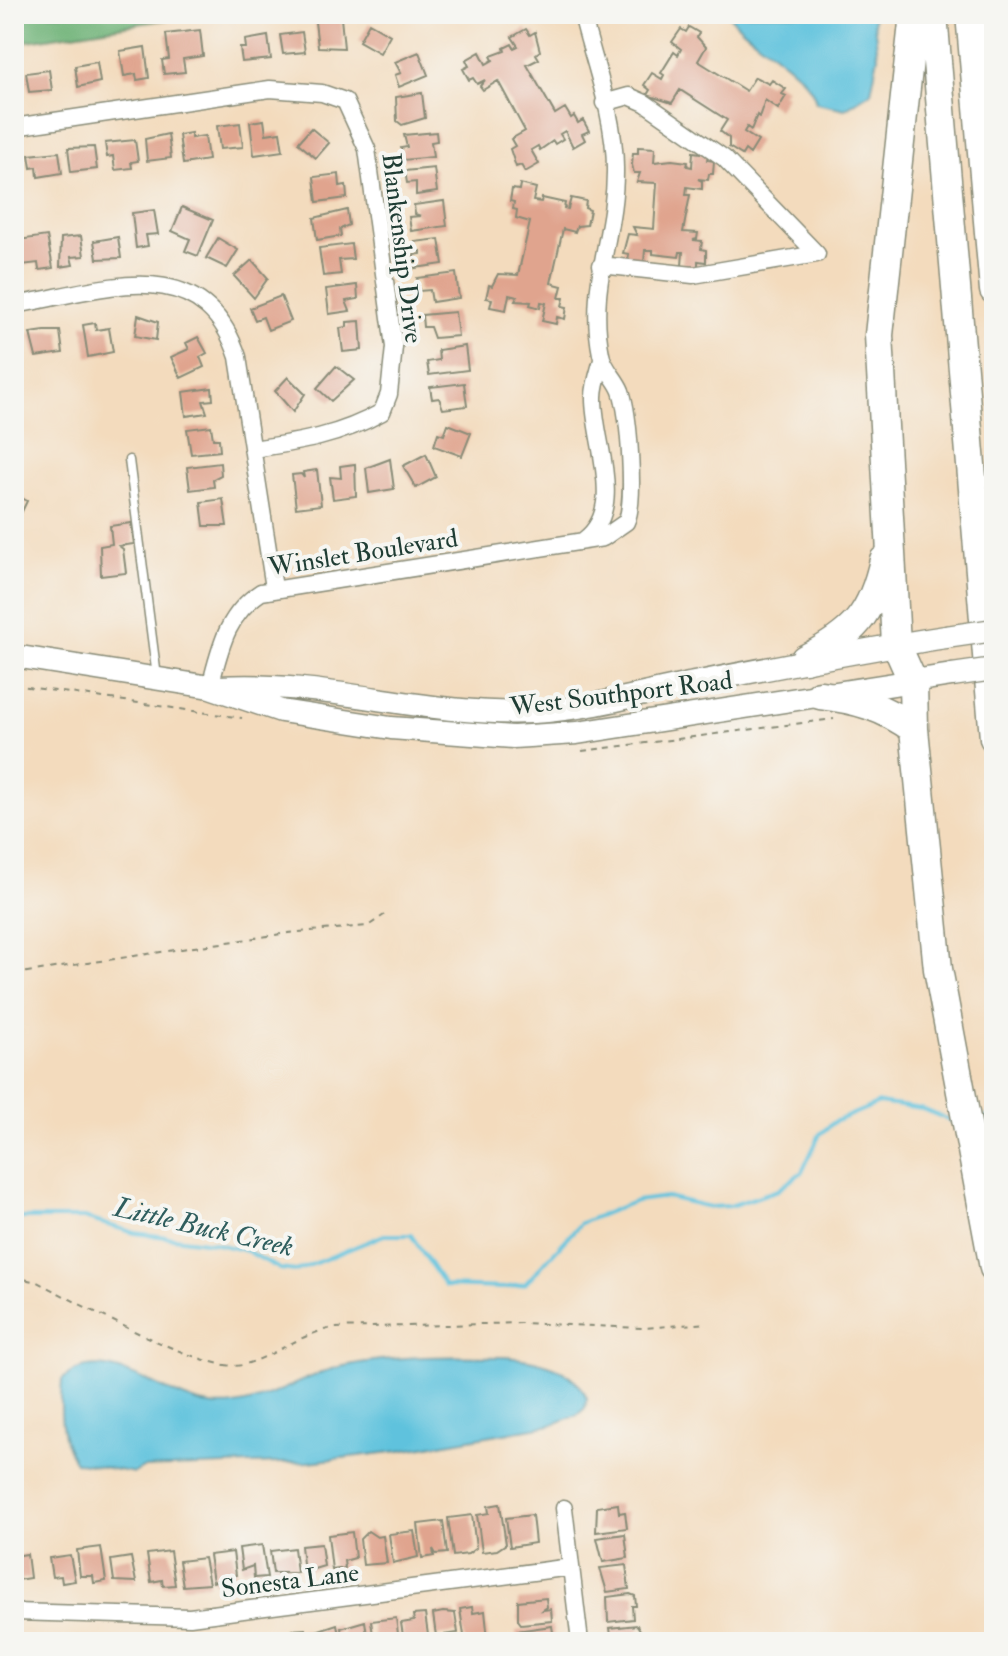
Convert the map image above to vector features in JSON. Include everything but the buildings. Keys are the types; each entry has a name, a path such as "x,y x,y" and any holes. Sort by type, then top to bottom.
{"highway":[{"path":"914,14 879,335 896,644 913,682 914,729 938,969 994,1268"},
{"path":"933,14 994,738"},
{"path":"970,14 994,290"},
{"path":"805,659 840,640 862,620 880,580 890,524"},
{"path":"820,695 863,701 888,710 914,729"}],"main road":[{"name":"West Southport Road","path":"210,687 287,685 419,707 467,712 537,712 805,659 994,630"},
{"name":"West Southport Road","path":"14,656 210,687 281,711 391,728 513,737 577,733 994,669"}],"street":[{"name":"Winslet Boulevard","path":"210,687 229,625 250,599 274,588 603,538 620,530 633,505 621,391 602,360 595,317 616,167 582,14"},
{"name":"Blankenship Drive","path":"14,127 270,89 322,93 345,101 358,124 371,170 394,347 389,394 382,412 345,432 319,440 253,449"},
{"path":"601,265 693,275 817,254 736,167 645,103 629,96 604,103"},
{"path":"14,305 133,286 162,285 188,292 208,304 232,339 253,449 274,588"},
{"name":"Winslet Boulevard","path":"583,541 600,525 606,506 593,395 602,360"},
{"path":"564,1508 580,1642"},
{"name":"Sonesta Lane","path":"14,1612 190,1617 571,1567"}],"lane":[{"path":"489,16 513,14"},
{"path":"129,460 157,678"}],"path":[{"path":"14,974 288,933 368,926 384,915"},
{"path":"14,1277 37,1282 198,1359 220,1365 239,1366 311,1332 333,1328 522,1323 644,1328 707,1323"}],"green space":[{"path":"14,14 202,14 14,43"}],"water":[{"path":"728,14 873,14 878,56 871,92 845,109 816,103 812,92 793,69"},
{"path":"423,1357 503,1357 540,1362 563,1371 581,1387 587,1398 585,1408 577,1415 551,1425 400,1451 308,1462 143,1468 134,1473 75,1462 63,1434 62,1380 78,1369 96,1366 115,1369 192,1401 228,1406 262,1398 327,1371 363,1362"}],"waterway":[{"name":"Little Buck Creek","path":"14,1218 84,1218 135,1233 213,1243 247,1251 280,1269 296,1271 384,1235 411,1235 445,1286 504,1288 525,1284 581,1223 636,1201 667,1197 710,1207 730,1206 778,1190 802,1172 820,1134 834,1122 879,1103 922,1109 954,1122"},
{"name":"Little Buck Creek","path":"978,1121 994,1114"}]}
